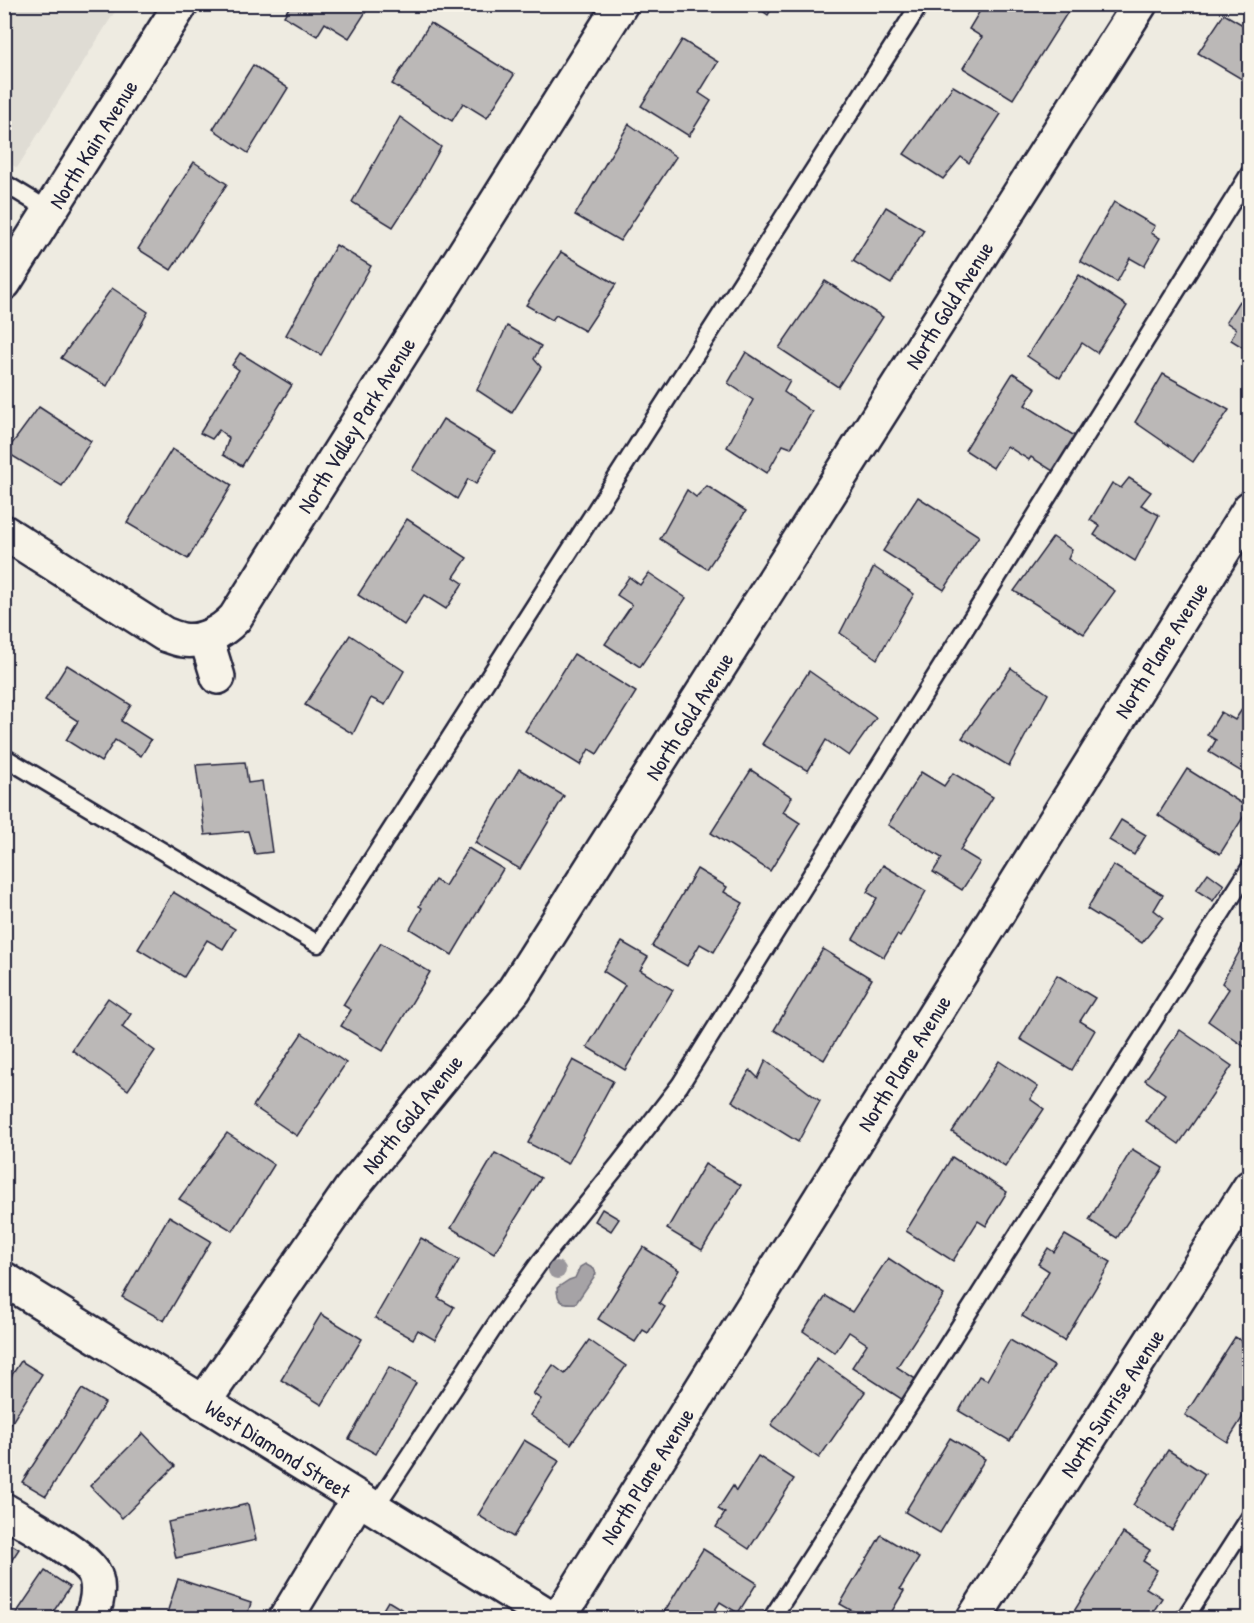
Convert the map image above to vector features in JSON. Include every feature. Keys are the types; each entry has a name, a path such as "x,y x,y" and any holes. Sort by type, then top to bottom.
{"street":[{"name":"North Kain Avenue","path":"4,283 181,4"},
{"name":"North Valley Park Avenue","path":"206,638 227,627 235,618 621,4"},
{"name":"North Gold Avenue","path":"203,1403 350,1190 514,990 1140,4"},
{"name":"North Plane Avenue","path":"559,1618 1250,508"},
{"path":"4,531 164,634 181,640 195,641 206,638 218,677"},
{"name":"North Sunrise Avenue","path":"974,1618 1250,1187"},
{"name":"West Diamond Street","path":"4,1279 552,1618"},
{"path":"286,1618 366,1504"},
{"path":"4,1510 81,1558 96,1576 97,1603 91,1618"}],"lane":[{"path":"4,757 318,944 920,4"},
{"path":"366,1504 540,1262 680,1084 1250,173"},
{"path":"4,183 50,211"},
{"path":"772,1618 1250,868"},
{"path":"1185,1618 1250,1517"}],"shaded area":[{"path":"4,5 119,5 17,168 5,160"},
{"path":"585,1264 594,1269 596,1274 576,1303 562,1302 558,1297 557,1288 575,1278 580,1267"}],"building":[{"path":"291,4 365,4 369,7 349,38 325,23 317,36 284,16"},
{"path":"753,4 775,4 768,15"},
{"path":"984,4 1060,4 1069,10 1013,99 963,68 982,37 969,29"},
{"path":"1224,14 1250,29 1250,84 1198,53"},
{"path":"430,23 514,75 487,118 463,103 452,121 392,84"},
{"path":"682,40 718,62 699,93 711,101 689,136 641,106"},
{"path":"253,65 288,88 248,153 213,129"},
{"path":"953,86 1001,114 969,163 961,157 943,179 904,154"},
{"path":"400,117 441,147 393,227 352,202"},
{"path":"629,124 676,157 620,241 575,215"},
{"path":"194,162 227,184 171,270 138,249"},
{"path":"1114,202 1155,226 1151,233 1160,238 1144,266 1130,258 1117,282 1080,261"},
{"path":"886,207 924,230 891,284 853,261"},
{"path":"336,245 371,266 321,355 286,335"},
{"path":"561,252 616,284 585,331 556,315 552,320 526,305"},
{"path":"1079,275 1127,306 1097,353 1082,343 1060,378 1027,356"},
{"path":"825,281 883,317 838,387 779,348"},
{"path":"112,288 148,312 107,386 61,358"},
{"path":"1250,297 1250,352 1231,340 1236,329 1226,322 1239,301 1244,304"},
{"path":"507,326 541,346 534,359 541,367 512,413 477,390"},
{"path":"746,352 790,381 784,392 812,412 791,448 783,445 767,473 727,447 753,400 728,383"},
{"path":"240,353 292,385 242,466 223,455 229,438 219,430 212,439 200,433 239,370 232,365"},
{"path":"1013,373 1036,388 1025,405 1078,438 1056,473 1031,457 1029,460 1007,446 993,468 965,450"},
{"path":"1163,374 1229,410 1193,462 1135,422"},
{"path":"39,407 91,441 62,486 6,452"},
{"path":"443,419 495,451 476,484 468,479 457,499 412,470"},
{"path":"172,449 232,485 188,559 127,523"},
{"path":"1129,478 1151,492 1141,505 1159,515 1135,561 1094,535 1100,526 1090,520 1112,483 1121,488"},
{"path":"707,486 746,511 707,569 660,539 687,490 696,497"},
{"path":"918,497 979,536 944,590 883,551"},
{"path":"407,519 467,558 454,577 463,583 446,609 424,595 404,625 358,595"},
{"path":"1053,537 1072,550 1068,559 1115,591 1084,634 1014,591"},
{"path":"874,567 914,594 877,659 840,633"},
{"path":"649,573 686,598 640,667 605,644 632,605 617,595 629,577 640,585"},
{"path":"350,635 404,671 385,705 371,698 353,734 305,705"},
{"path":"574,654 636,692 597,754 589,749 580,765 525,731"},
{"path":"67,665 131,705 121,721 151,740 141,756 115,740 101,762 66,740 78,721 45,700"},
{"path":"1011,668 1048,694 1009,766 962,738"},
{"path":"809,671 876,718 849,756 826,740 808,771 762,744"},
{"path":"1250,697 1250,777 1209,752 1216,740 1207,735 1221,712 1235,720"},
{"path":"245,762 248,783 262,781 272,852 255,854 248,831 205,835 196,765"},
{"path":"519,769 564,796 520,869 475,843"},
{"path":"1187,769 1249,808 1220,854 1158,815"},
{"path":"751,770 792,797 783,812 800,823 770,871 711,833"},
{"path":"921,772 944,786 953,773 993,797 960,850 980,862 962,890 933,872 942,858 888,825"},
{"path":"1121,820 1146,835 1134,855 1109,840"},
{"path":"4,828 11,833 4,841"},
{"path":"468,848 503,869 452,955 410,929 422,908 419,906 435,880 445,886"},
{"path":"883,865 926,891 900,937 897,935 884,957 853,939 877,898 867,892"},
{"path":"1113,865 1163,895 1154,910 1163,917 1142,943 1087,909"},
{"path":"697,869 727,887 724,892 743,903 714,952 700,944 687,966 652,946"},
{"path":"1208,873 1224,885 1213,901 1196,890"},
{"path":"173,892 235,929 223,949 207,940 184,977 138,949"},
{"path":"622,942 648,957 640,970 673,990 625,1070 587,1047 625,985 603,971"},
{"path":"381,943 430,972 383,1051 341,1026 351,1010 343,1005"},
{"path":"1243,945 1250,949 1250,1040 1245,1047 1208,1021 1229,989 1222,983"},
{"path":"823,949 872,979 824,1060 774,1030"},
{"path":"1057,975 1095,998 1080,1021 1095,1030 1072,1070 1020,1039"},
{"path":"108,998 131,1014 122,1027 155,1051 128,1090 72,1050"},
{"path":"1180,1030 1232,1066 1179,1144 1146,1121 1165,1094 1145,1080"},
{"path":"302,1033 346,1063 297,1136 253,1106"},
{"path":"573,1060 613,1081 568,1164 528,1143"},
{"path":"766,1060 820,1101 798,1142 732,1101 750,1070 758,1078"},
{"path":"999,1061 1038,1087 1030,1099 1044,1109 1005,1167 952,1132"},
{"path":"227,1133 274,1165 233,1231 179,1199"},
{"path":"1132,1149 1163,1168 1117,1238 1089,1220"},
{"path":"495,1153 541,1178 494,1253 451,1228"},
{"path":"952,1157 1007,1192 986,1226 978,1221 953,1261 906,1231"},
{"path":"705,1164 741,1185 702,1250 667,1229"},
{"path":"602,1209 619,1219 611,1231 595,1221"},
{"path":"169,1216 211,1241 164,1321 122,1297"},
{"path":"1065,1235 1111,1262 1064,1341 1022,1316 1049,1271 1038,1264 1048,1248 1054,1252"},
{"path":"421,1238 459,1260 438,1298 454,1307 435,1340 418,1330 413,1339 375,1318"},
{"path":"643,1247 679,1270 659,1303 665,1307 648,1333 643,1330 635,1342 598,1319"},
{"path":"888,1258 944,1295 897,1367 917,1380 903,1400 852,1367 867,1344 849,1332 835,1353 803,1331 826,1296 852,1312"},
{"path":"321,1314 362,1339 322,1405 281,1380"},
{"path":"1235,1337 1250,1346 1250,1419 1244,1415 1227,1442 1185,1415"},
{"path":"589,1340 626,1366 571,1444 530,1415 541,1399 533,1394 553,1365 565,1374"},
{"path":"1010,1340 1054,1366 1010,1441 959,1411 979,1376 987,1380"},
{"path":"817,1358 865,1392 819,1458 771,1425"},
{"path":"21,1361 42,1374 4,1435 4,1387"},
{"path":"389,1367 416,1383 376,1454 349,1439"},
{"path":"82,1389 105,1403 46,1496 22,1482"},
{"path":"143,1433 175,1466 122,1518 90,1486"},
{"path":"950,1438 985,1459 940,1533 905,1512"},
{"path":"524,1440 559,1461 513,1537 478,1515"},
{"path":"1168,1450 1205,1474 1172,1530 1133,1505"},
{"path":"758,1456 794,1479 749,1549 716,1527 725,1513 718,1509 733,1486 736,1491"},
{"path":"248,1504 256,1540 176,1558 168,1522"},
{"path":"1123,1533 1150,1550 1143,1561 1157,1570 1146,1588 1162,1598 1149,1618 1074,1618 1071,1616"},
{"path":"881,1535 919,1558 900,1589 904,1591 888,1618 865,1618 840,1604"},
{"path":"4,1540 19,1549 4,1572"},
{"path":"703,1549 757,1583 738,1613 720,1602 710,1618 675,1618 664,1612"},
{"path":"45,1571 70,1587 49,1618 13,1618"},
{"path":"178,1579 251,1603 246,1618 166,1616"},
{"path":"388,1601 416,1618 378,1618"}]}
